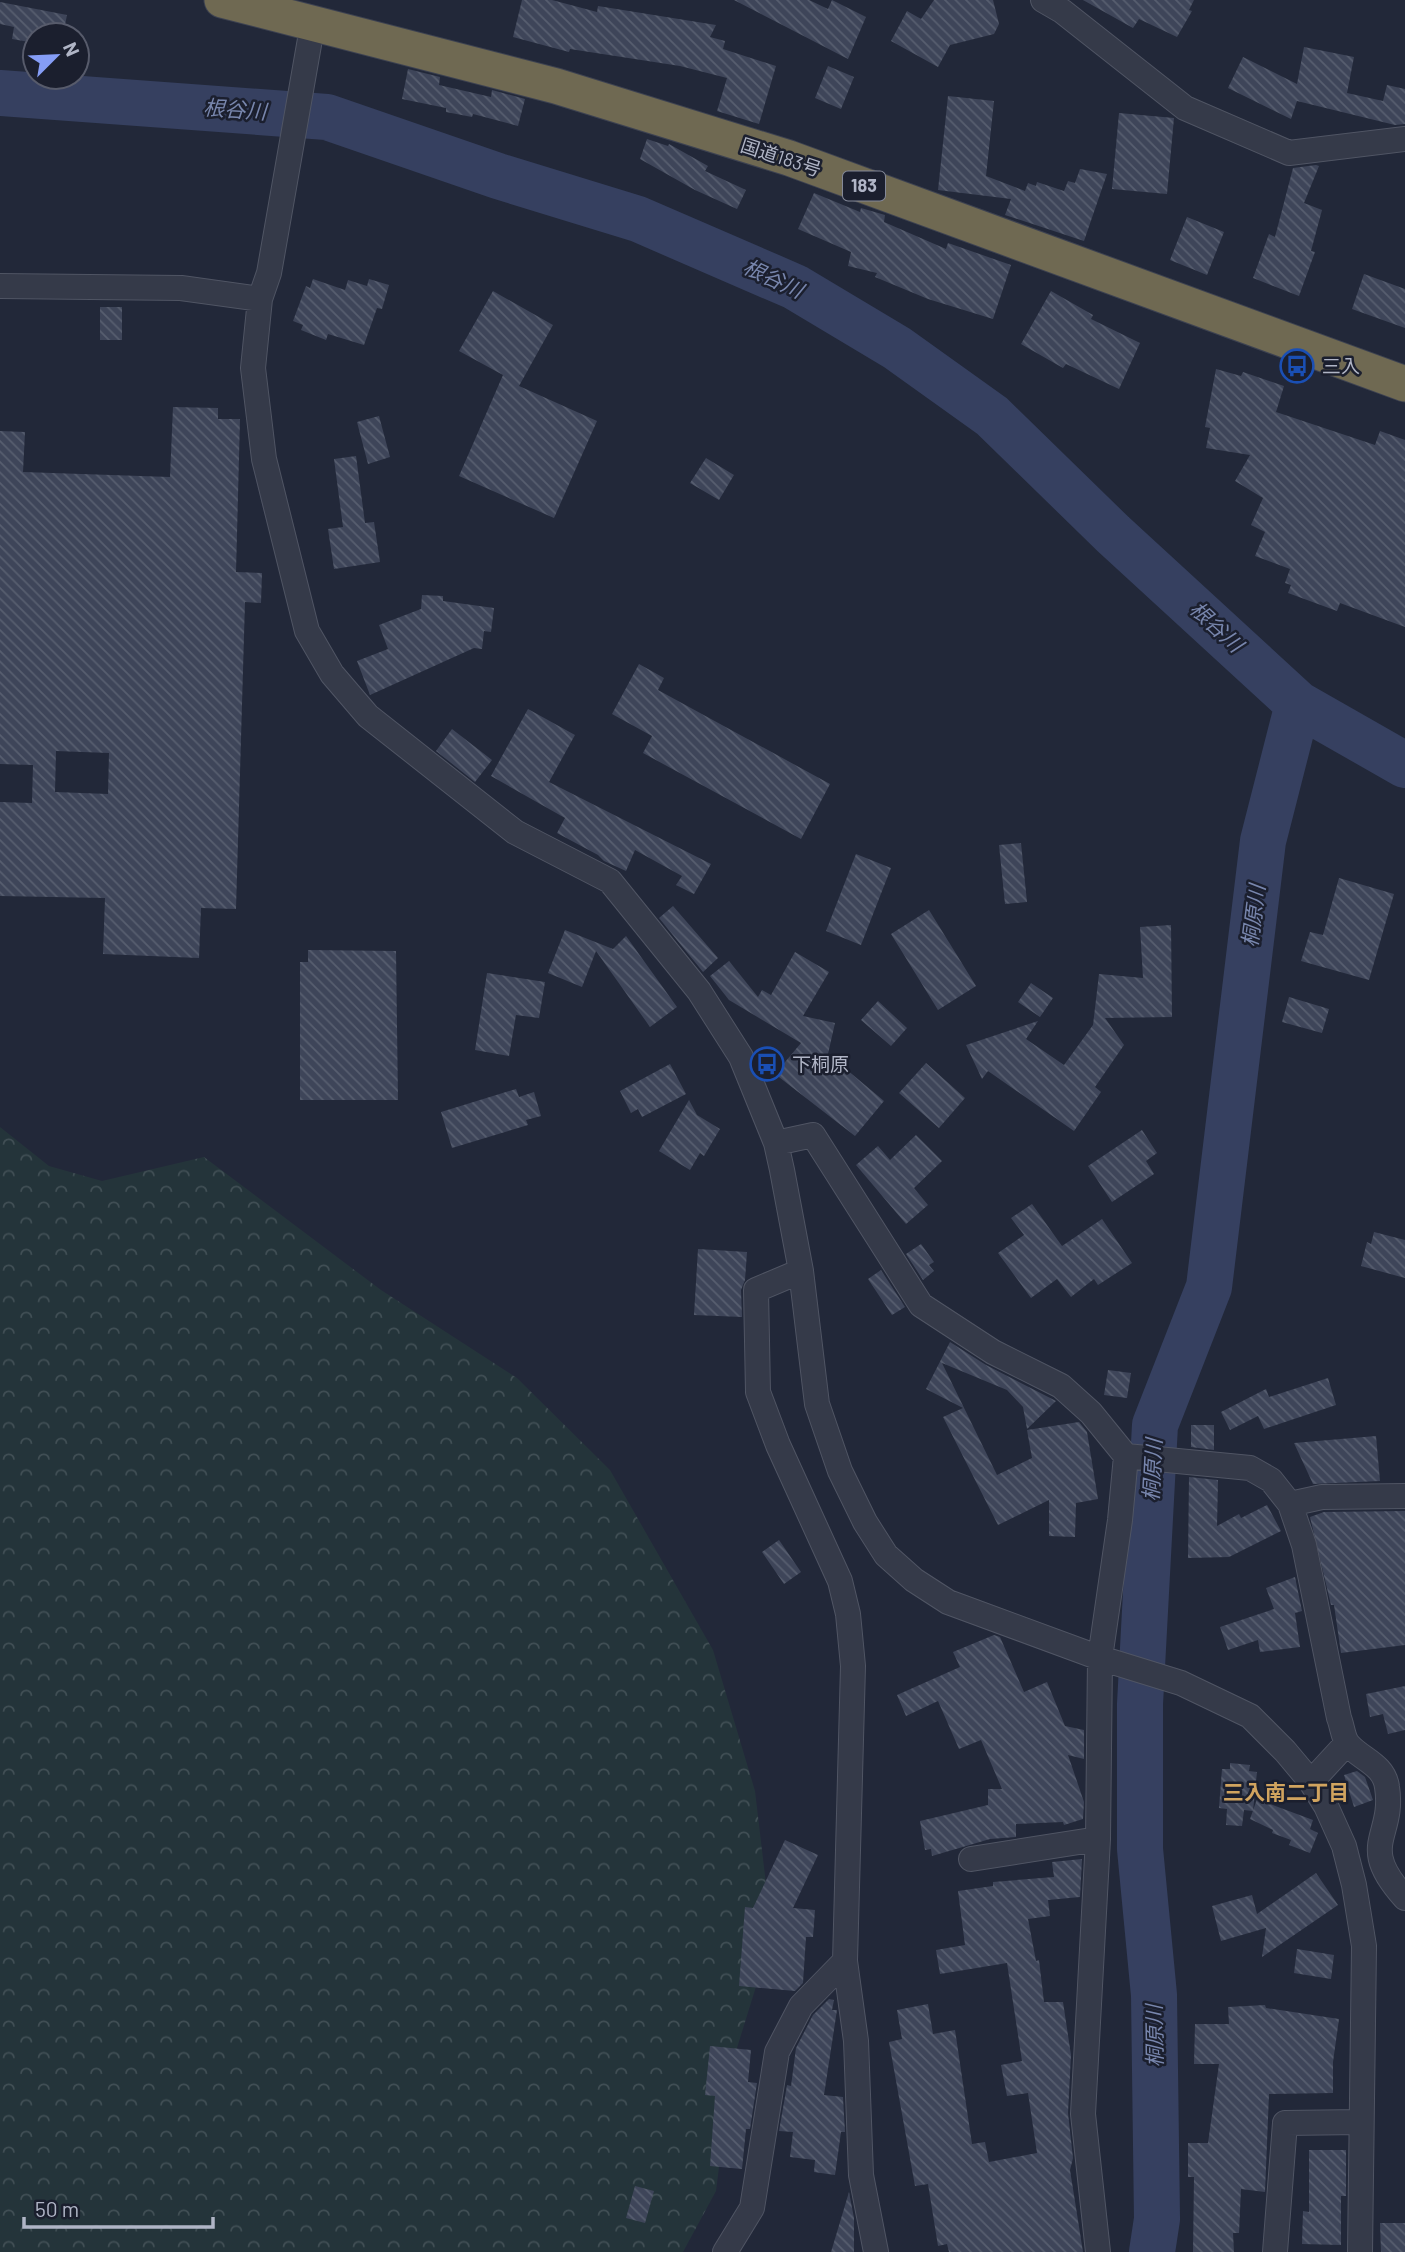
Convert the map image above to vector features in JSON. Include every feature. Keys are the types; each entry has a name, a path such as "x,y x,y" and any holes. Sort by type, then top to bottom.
{"highway":[{"name":"国道183号","path":"222,0 300,13 556,86 789,158 1405,384"}],"street":[{"path":"1044,0 1062,11 1185,108 1289,153 1405,139"},
{"path":"300,13 300,83 269,273 260,299 253,369 264,459 307,631 332,674 368,716 515,832 610,881 699,991 741,1057 776,1143 801,1271 817,1404 840,1471 865,1522 886,1555 914,1580 948,1602 1181,1683 1250,1716 1311,1782 1344,1846 1354,1885 1364,1946 1360,2252"},
{"path":"0,286 181,288 260,299"},
{"path":"776,1143 813,1135 921,1305 993,1352 1061,1386 1091,1413 1129,1457 1250,1468 1271,1480 1290,1504 1304,1545 1347,1743 1376,1765 1387,1786 1386,1814 1377,1845 1383,1868 1405,1898"},
{"path":"801,1271 756,1290 758,1392 778,1445 840,1581 848,1614 853,1667 845,1961 856,2041 861,2175 876,2252"},
{"path":"1098,2252 1083,2114 1106,1659 1129,1457"},
{"path":"1290,1504 1322,1497 1405,1496"},
{"path":"1311,1782 1347,1743"},
{"path":"971,1859 1098,1839"},
{"path":"725,2252 752,2208 776,2052 801,2006 845,1961"},
{"path":"1275,2252 1285,2123 1360,2122"}],"green space":[{"path":"0,1127 49,1166 102,1181 204,1157 381,1290 517,1378 610,1470 713,1650 755,1791 772,1935 732,2064 716,2191 683,2252 0,2252"}],"building":[{"path":"522,0 552,0 597,12 598,6 716,25 710,37 725,41 723,49 776,66 759,124 717,111 727,78 680,66 570,49 569,52 513,37"},
{"path":"734,0 809,0 828,9 832,0 866,17 848,59"},
{"path":"934,0 993,0 999,24 994,34 950,45 938,67 891,41 907,11 921,19"},
{"path":"1083,0 1194,0 1189,10 1192,11 1177,37 1139,19 1133,28"},
{"path":"0,2 67,15 66,21 21,21 21,41 12,39 14,27 0,24"},
{"path":"1304,47 1354,57 1347,93 1383,101 1387,85 1405,89 1405,124 1395,125 1297,101 1291,119 1228,88 1243,57 1297,84"},
{"path":"828,66 854,77 841,109 815,98"},
{"path":"408,69 440,77 439,85 491,97 492,90 525,99 518,126 473,114 472,117 446,112 446,108 402,99"},
{"path":"948,96 994,101 986,176 1025,191 1028,183 1036,186 1037,182 1064,191 1068,181 1075,183 1080,169 1107,174 1084,241 1005,215 1011,199 938,190"},
{"path":"1119,113 1174,118 1167,194 1112,189"},
{"path":"647,139 668,146 669,144 708,166 705,171 746,190 737,209 695,190 640,159"},
{"path":"1319,166 1304,203 1322,210 1311,251 1315,252 1299,296 1253,278 1269,234 1275,237 1293,168"},
{"path":"814,193 860,212 861,208 885,215 884,222 946,249 948,243 1011,265 993,319 928,299 875,277 877,273 848,266 851,252 798,229"},
{"path":"1187,217 1224,232 1207,275 1170,260"},
{"path":"1364,274 1405,289 1405,328 1352,309"},
{"path":"313,279 345,290 348,280 367,286 369,279 389,285 382,309 377,308 364,345 328,334 326,340 301,330 303,325 293,321 306,286 310,288"},
{"path":"493,291 553,325 519,386 597,421 554,518 459,476 503,375 459,351"},
{"path":"1051,291 1093,315 1091,319 1140,343 1119,389 1066,364 1063,368 1021,344"},
{"path":"100,307 122,307 122,340 100,340"},
{"path":"1216,369 1241,376 1243,372 1284,386 1276,412 1375,445 1380,431 1405,440 1405,627 1340,603 1337,611 1288,593 1291,585 1285,583 1290,569 1255,556 1265,532 1251,525 1263,498 1235,481 1250,455 1206,448 1210,428 1205,427"},
{"path":"173,407 218,408 218,419 240,419 236,572 262,573 261,603 245,602 236,909 201,908 199,958 103,954 105,898 0,896 0,802 32,803 33,765 0,764 0,431 25,432 23,472 170,477","holes":["56,751 109,753 108,794 55,792"]},
{"path":"379,416 390,457 368,464 357,422"},
{"path":"356,456 365,523 374,522 380,562 334,569 328,529 343,527 334,459"},
{"path":"706,458 734,475 719,500 690,483"},
{"path":"422,595 443,596 443,601 494,608 491,632 484,631 482,649 474,648 370,695 357,661 388,649 379,625 421,609"},
{"path":"639,664 664,678 658,690 830,784 801,839 643,753 652,736 612,714"},
{"path":"528,709 575,735 549,782 711,864 694,894 676,885 682,876 635,850 626,871 604,861 557,833 565,818 491,776"},
{"path":"452,729 492,760 475,782 436,751"},
{"path":"1021,843 1027,902 1005,904 999,845"},
{"path":"856,854 891,868 861,945 826,931"},
{"path":"1339,878 1394,894 1369,980 1301,961 1310,932 1323,935"},
{"path":"673,906 718,958 703,972 659,918"},
{"path":"929,910 976,986 938,1010 891,934"},
{"path":"1171,925 1172,1017 1105,1018 1124,1045 1095,1087 1101,1092 1074,1131 988,1071 982,1079 966,1045 1038,1021 1026,1039 1064,1065 1093,1025 1099,974 1143,978 1140,927"},
{"path":"565,930 613,949 626,936 677,1007 650,1027 596,951 582,987 548,973"},
{"path":"308,950 396,951 398,1100 300,1100 300,962 308,962"},
{"path":"795,952 829,972 803,1016 835,1023 828,1054 884,1101 855,1136 775,1074 801,1043 729,1000 710,976 729,961 758,997 762,990 771,995"},
{"path":"487,973 545,982 539,1018 516,1015 509,1056 475,1050"},
{"path":"1031,983 1053,998 1040,1017 1018,1002"},
{"path":"1289,997 1329,1009 1322,1033 1282,1022"},
{"path":"878,1001 907,1028 891,1046 861,1020"},
{"path":"926,1063 965,1098 939,1128 899,1093"},
{"path":"670,1064 686,1094 642,1117 638,1109 631,1113 620,1091"},
{"path":"516,1089 519,1097 534,1092 541,1116 526,1120 528,1125 452,1148 441,1112"},
{"path":"689,1100 697,1115 720,1129 704,1156 700,1153 690,1170 659,1151"},
{"path":"1142,1130 1157,1153 1146,1161 1154,1174 1112,1202 1088,1166"},
{"path":"916,1135 942,1161 914,1188 928,1205 906,1224 856,1165 878,1146 890,1160"},
{"path":"1032,1204 1062,1246 1102,1219 1132,1263 1098,1285 1094,1279 1071,1297 1057,1279 1031,1298 998,1253 1024,1235 1011,1218"},
{"path":"1374,1232 1405,1240 1405,1278 1361,1266 1367,1242 1371,1244"},
{"path":"921,1244 934,1262 929,1265 934,1271 923,1280 906,1254"},
{"path":"698,1249 747,1252 745,1280 741,1290 742,1317 694,1315"},
{"path":"881,1270 905,1307 892,1315 868,1279"},
{"path":"950,1342 986,1365 1056,1401 1027,1429 1023,1407 1007,1390 942,1363 997,1475 1032,1458 1027,1430 1079,1422 1087,1432 1098,1499 1076,1503 1075,1537 1049,1536 1049,1500 998,1525 943,1417 963,1408 926,1389"},
{"path":"1108,1370 1131,1373 1127,1398 1104,1395"},
{"path":"1328,1378 1336,1405 1264,1429 1258,1416 1230,1430 1221,1412 1266,1389 1269,1397"},
{"path":"1191,1425 1214,1425 1214,1450 1191,1447"},
{"path":"1376,1436 1380,1481 1313,1484 1294,1443"},
{"path":"1189,1477 1218,1480 1217,1526 1239,1514 1241,1518 1267,1505 1281,1531 1229,1557 1188,1558"},
{"path":"1405,1511 1405,1645 1341,1653 1334,1605 1331,1605 1310,1517 1324,1512"},
{"path":"779,1540 801,1572 784,1584 762,1552"},
{"path":"1295,1577 1302,1611 1295,1613 1300,1647 1260,1652 1258,1640 1228,1650 1220,1627 1274,1609 1266,1588"},
{"path":"994,1635 1000,1637 1024,1692 1047,1682 1065,1726 1084,1730 1084,1759 1068,1755 1084,1802 1083,1819 1064,1825 1063,1822 1016,1824 1016,1837 990,1839 932,1856 931,1849 925,1850 920,1821 988,1805 988,1789 1002,1789 981,1740 959,1749 938,1701 906,1716 897,1695 960,1667 953,1652"},
{"path":"1405,1686 1405,1730 1388,1734 1383,1714 1370,1717 1366,1694"},
{"path":"1230,1763 1250,1765 1249,1771 1257,1772 1253,1811 1244,1810 1242,1826 1226,1825 1227,1809 1219,1808 1222,1769 1230,1769"},
{"path":"1357,1771 1365,1777 1373,1800 1354,1807 1344,1775"},
{"path":"1257,1799 1313,1820 1310,1829 1318,1833 1310,1853 1289,1845 1291,1840 1272,1833 1273,1830 1250,1819"},
{"path":"785,1840 818,1855 793,1908 815,1910 813,1937 806,1937 803,1983 795,1991 739,1986 745,1907 753,1908"},
{"path":"1082,1859 1080,1897 1048,1900 1050,1916 1028,1919 1036,1961 1039,1960 1044,2002 1063,2002 1071,2055 1068,2113 1073,2158 1070,2170 1083,2252 949,2252 947,2244 938,2246 928,2184 915,2186 889,2042 902,2039 897,2010 928,2004 933,2034 955,2030 972,2144 985,2142 989,2162 1037,2153 1028,2093 1007,2096 1001,2065 1022,2061 1007,1963 940,1974 936,1950 965,1945 958,1891 993,1886 993,1882 1054,1877 1052,1862"},
{"path":"1316,1873 1338,1905 1262,1957 1266,1928 1221,1941 1212,1906 1252,1895 1257,1914"},
{"path":"1297,1949 1334,1955 1331,1979 1294,1973"},
{"path":"829,1999 834,2000 832,2010 837,2010 824,2095 843,2097 845,2132 841,2132 835,2175 814,2172 815,2160 790,2157 793,2132 779,2131 787,2085 791,2086 796,2048 813,2015"},
{"path":"1265,2005 1266,2008 1339,2019 1333,2062 1333,2093 1269,2094 1265,2192 1241,2189 1239,2233 1233,2233 1234,2252 1193,2252 1194,2177 1188,2177 1188,2143 1208,2143 1219,2064 1194,2064 1195,2024 1229,2024 1228,2007"},
{"path":"710,2046 751,2050 748,2082 757,2083 750,2129 746,2129 742,2169 710,2166 715,2096 705,2095"},
{"path":"1309,2150 1346,2150 1346,2196 1341,2196 1341,2245 1302,2244 1303,2211 1309,2212"},
{"path":"635,2186 654,2191 645,2223 626,2218"},
{"path":"849,2192 854,2218 854,2252 831,2252"},
{"path":"1380,2223 1405,2223 1405,2252 1381,2252"}],"waterway":[{"name":"根谷川","path":"0,93 327,117 498,176 638,219 795,287 897,348 992,416 1113,534 1298,704 1405,765"},
{"name":"桐原川","path":"1152,2252 1157,2219 1154,1995 1140,1849 1140,1704 1155,1425 1209,1287 1263,841 1298,704"}],"place":[{"name":"三入","path":"1297,366"},
{"name":"下桐原","path":"767,1064"}],"district":[{"name":"三入南二丁目","path":"1286,1793"}]}
